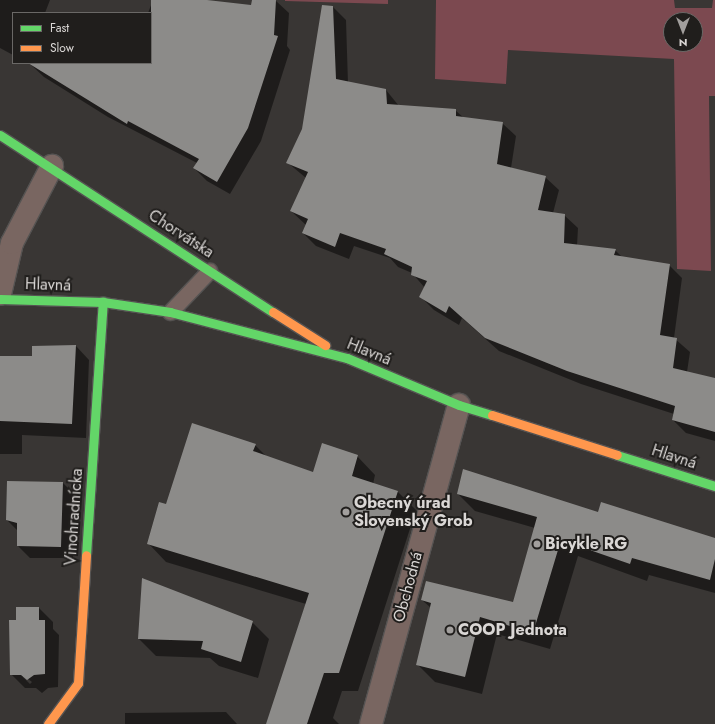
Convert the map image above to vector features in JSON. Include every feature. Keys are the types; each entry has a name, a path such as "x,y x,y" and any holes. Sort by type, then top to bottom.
{"street":[{"name":"Chorvátska","path":"0,135 52,166 306,334 347,358"},
{"path":"0,294 12,243 52,166"},
{"name":"Hlavná","path":"0,299 102,302 170,312 347,358 459,405 715,486"},
{"name":"Vinohradnícka","path":"48,724 78,683 102,302"},
{"name":"Obchodná","path":"371,724 459,405"}],"lane":[{"path":"170,312 210,271"}],"shaded area":[{"path":"388,0 388,4 285,1"},
{"path":"436,0 674,0 675,8 712,8 713,0 715,0 715,96 709,96 711,271 677,269 674,59 508,50 506,84 435,79"}],"building":[{"path":"151,0 207,0 251,5 252,0 276,0 274,35 278,36 248,128 217,182 193,168 199,159 128,121 127,124 30,64 152,64"},
{"path":"322,5 333,6 336,79 386,89 387,104 456,109 456,116 503,122 497,164 546,176 538,210 565,214 564,243 616,249 614,255 670,264 660,335 677,338 673,368 715,378 715,432 672,420 675,406 567,371 485,338 449,306 446,313 419,297 427,281 411,275 412,267 384,254 386,249 340,233 335,247 302,233 308,219 290,211 308,172 286,163 302,129"},
{"path":"76,345 72,424 0,421 0,356 32,356 32,346"},
{"path":"192,423 256,444 253,451 313,472 322,443 358,455 352,476 398,491 339,673 324,673 307,724 266,724 309,593 147,544 159,502 166,504"},
{"path":"463,469 598,512 601,502 715,538 715,559 710,580 632,558 630,564 561,540 533,633 480,617 465,677 416,665 431,603 421,600 426,581 513,602 537,517 457,494"},
{"path":"7,481 63,482 61,547 17,546 17,523 6,520"},
{"path":"142,578 253,621 241,662 201,649 203,641 138,639"},
{"path":"16,607 39,607 39,620 45,620 45,674 34,675 27,680 21,675 10,675 9,620 16,620"}],"traffic: fast":[{"path":"0,135 273,312"},
{"path":"0,299 103,302 170,312 347,358 459,405 492,415"},
{"path":"86,555 103,302"},
{"path":"617,455 715,486"}],"traffic: slow":[{"path":"273,312 325,345"},
{"path":"492,415 617,455"},
{"path":"48,724 78,683 86,555"}],"place":[{"name":"Obecný úrad Slovenský Grob","path":"346,512"},
{"name":"Bicykle RG","path":"537,544"},
{"name":"COOP Jednota","path":"450,630"}]}
